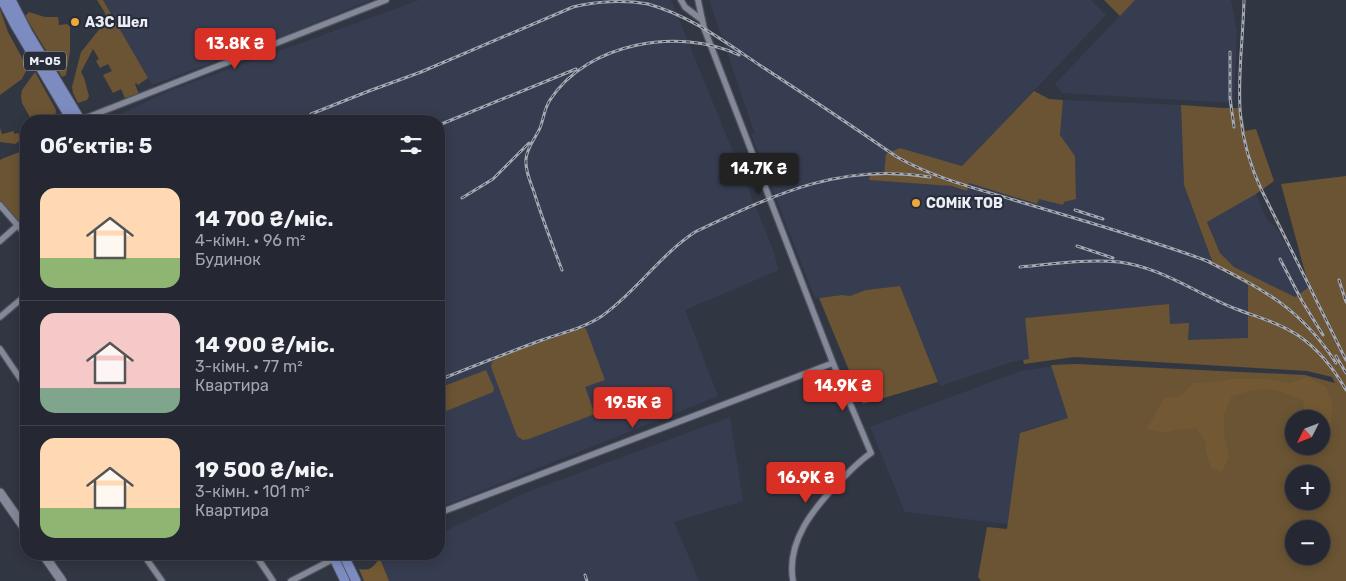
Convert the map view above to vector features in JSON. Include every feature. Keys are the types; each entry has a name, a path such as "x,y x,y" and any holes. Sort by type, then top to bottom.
{"main road":[{"name":"М-05","path":"2,0 23,40 74,115"},
{"name":"М-05","path":"11,0 28,34 75,115"},
{"path":"340,560 346,581"},
{"path":"341,560 356,581"}],"street":[{"path":"93,115 386,0"},
{"path":"681,0 685,7 702,20"},
{"path":"698,0 702,20 834,363 871,453 860,460 810,515 800,534 791,572 793,581"},
{"path":"0,205 20,228"},
{"path":"0,241 18,225"},
{"path":"0,317 20,300"},
{"path":"0,349 20,378"},
{"path":"445,511 834,363"},
{"path":"0,493 20,521"},
{"path":"47,560 62,581"},
{"path":"147,560 162,581"},
{"path":"259,560 273,581"},
{"path":"291,581 329,560"}],"shaded area":[{"path":"97,0 103,0 148,78 138,85 135,84 139,94 125,98 121,89 113,93 103,75 112,71 108,64 100,68 96,61 99,59 93,49 81,72 89,96 87,100 78,103 72,87 81,52 106,21 105,13"},
{"path":"103,0 371,0 252,48 152,85"},
{"path":"419,0 671,0 772,247 779,270 685,310 718,396 445,506 445,115 118,115 171,90"},
{"path":"709,0 1091,0 1106,15 962,166 900,148 884,175 870,175 953,186 967,191 969,183 1037,204 1038,199 1064,202 1076,199 1075,156 1060,135 1063,100 1181,105 1184,185 1214,266 1248,285 1248,339 1188,341 1170,324 1169,305 1025,318 1029,359 1012,362 940,386 900,286 866,290 850,296 815,298 751,134 755,134"},
{"path":"1104,0 1135,0 1120,16"},
{"path":"1135,0 1231,0 1237,32 1234,103 1062,93 1055,84"},
{"path":"0,9 8,32 26,65 26,71 22,79 0,95"},
{"path":"29,12 45,17 58,17 59,25 67,24 70,27 70,51 66,75 62,77 25,16"},
{"path":"35,72 56,110 55,115 29,115 22,103 22,90"},
{"path":"1034,91 1049,99 1063,100 1060,135 1075,156 1076,199 1064,202 1063,205 1039,199 1037,204 969,183 967,191 952,186 869,180 870,175 884,175 886,154 900,148 962,166"},
{"path":"1181,105 1241,108 1245,131 1256,129 1274,181 1256,194 1207,222 1220,253 1234,267 1295,297 1309,287 1281,184 1346,176 1346,581 981,581 978,577 987,527 1007,529 1020,433 1068,418 1051,365 1077,364 1305,375 1335,383 1332,377 1307,371 1074,357 1024,364 1023,360 1029,359 1025,318 1169,304 1170,324 1189,323 1188,340 1248,338 1248,285 1214,266 1184,185"},
{"path":"0,128 2,134 14,131 14,134 18,133 20,141 15,144 0,142"},
{"path":"20,152 20,225 0,203 0,160"},
{"path":"1256,194 1267,220 1276,227 1309,287 1295,297 1234,267 1220,253 1207,221"},
{"path":"900,286 938,382 863,404 819,298 842,295 850,296 866,290"},
{"path":"583,327 586,329 605,380 585,387 595,414 523,440 517,436 491,367 492,362 497,358"},
{"path":"1052,366 1069,418 1023,431 1008,524 905,512 870,427 1021,371"},
{"path":"486,370 494,388 493,392 445,412 445,386"},
{"path":"1308,377 1326,387 1332,402 1331,438 1330,410 1306,410 1304,409 1303,400 1283,392 1268,389 1232,396 1224,414 1224,434 1229,457 1222,472 1211,468 1206,451 1206,442 1196,428 1164,433 1147,429 1164,398 1181,396 1193,383 1218,382 1230,379 1267,379 1290,383"},
{"path":"730,417 743,501 674,522 699,581 389,581 381,561 445,560 445,531 525,493"},
{"path":"378,560 381,561 389,581 364,581 359,569 365,570 370,568"}],"railway":[{"path":"1244,0 1240,96 1241,119 1251,165 1346,360"},
{"path":"311,114 421,72 573,7 591,3 610,2 648,4 679,15 721,39 897,157 925,171 954,182 1137,237 1210,262"},
{"path":"562,270 529,180 526,163 528,151 540,128 550,100 567,80 587,65 611,53 636,45 690,42 715,47 739,55"},
{"path":"1230,52 1230,98 1234,127"},
{"path":"445,123 576,69"},
{"path":"462,198 493,179 529,143"},
{"path":"445,378 595,320 626,296 670,251 695,232 780,194 837,178 866,174 930,177"},
{"path":"1075,210 1103,219"},
{"path":"1077,246 1113,258"},
{"path":"1280,259 1302,301 1323,335"},
{"path":"1205,260 1244,280 1294,313 1308,327 1336,363"},
{"path":"1020,267 1070,262 1107,261 1150,269 1221,303 1292,331 1306,341 1331,367 1346,390"},
{"path":"1339,280 1346,302"},
{"path":"1336,356 1346,373"},
{"path":"585,575 587,581"}],"place":[{"name":"АЗС Шел","path":"75,22"},
{"name":"СОМіК ТОВ","path":"916,203"}]}
